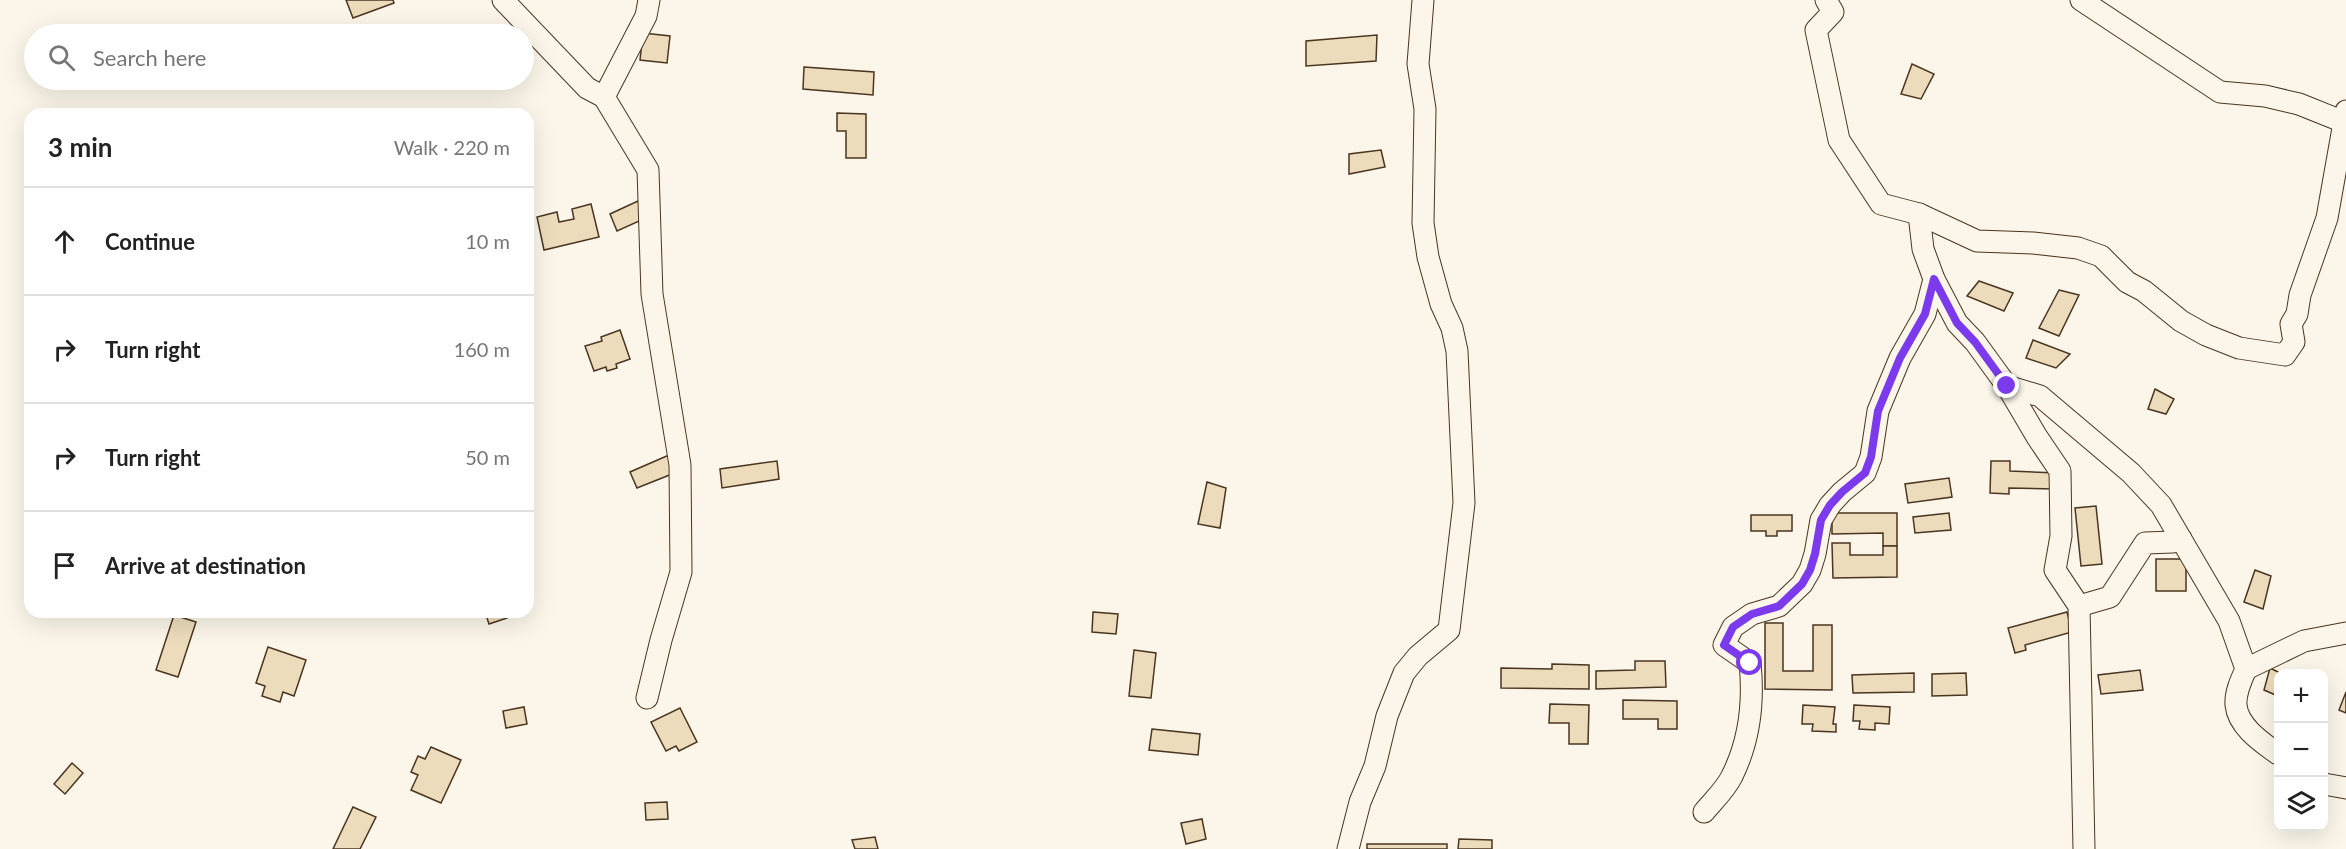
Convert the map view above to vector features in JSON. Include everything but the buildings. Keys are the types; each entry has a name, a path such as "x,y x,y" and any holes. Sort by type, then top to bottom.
{"street":[{"path":"503,0 526,24"},
{"path":"604,97 646,16 649,0"},
{"path":"1348,849 1360,802 1375,766 1387,716 1404,673 1418,656 1449,630 1464,503 1461,392 1457,351 1452,328 1441,304 1428,257 1423,223 1425,109 1418,64 1423,0"},
{"path":"1833,4 1816,30 1839,140 1881,204 1919,214 1977,241 2033,243 2078,248 2101,256 2127,282 2144,291 2181,321 2206,335 2239,348 2285,354 2294,342 2291,324 2297,314 2300,295 2327,218 2342,157 2345,116 2265,96 2220,92 2081,0"},
{"path":"534,32 587,88 604,97 648,170 652,294 680,465 681,572 647,698"},
{"path":"1919,214 1923,249 1934,279 1957,323 1975,342 2007,386 2060,471 2061,536 2055,570 2079,606 2084,849"},
{"path":"1704,812 1732,777 1749,733 1752,679 1750,663 1724,645 1733,627 1752,614 1779,606 1802,584 1815,554 1821,520 1836,499 1865,473 1871,457 1878,411 1900,358 1925,314 1934,279"},
{"path":"2007,386 2040,396 2131,473 2161,505 2229,621 2246,669"},
{"path":"2079,606 2110,597 2145,543 2173,542 2181,539"},
{"path":"2274,751 2244,725 2236,706 2239,685 2246,669 2304,641 2346,633"},
{"path":"2328,785 2346,788"}],"route":[{"path":"1750,663 1724,645 1733,627 1752,614 1779,606 1802,584 1815,554 1821,520 1830,505 1842,492 1865,473 1871,457 1878,411 1900,358 1925,314 1934,279 1957,323 1975,342 2007,386"}]}
